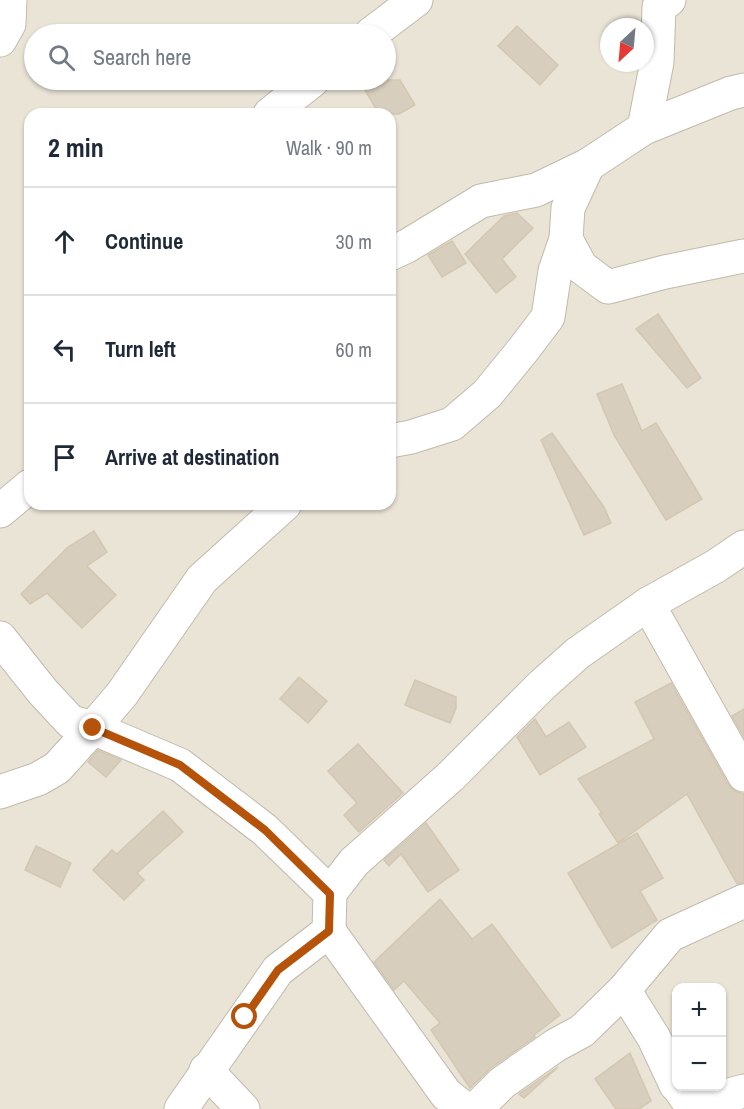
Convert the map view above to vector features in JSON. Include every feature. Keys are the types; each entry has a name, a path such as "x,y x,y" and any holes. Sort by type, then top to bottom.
{"street":[{"path":"0,40 9,24 10,0"},
{"path":"384,24 416,0"},
{"path":"644,128 657,62 659,7 669,0"},
{"path":"278,108 300,90"},
{"path":"396,251 481,201 536,190 588,165 644,128 731,93 744,90"},
{"path":"396,440 411,438 452,423 487,394 548,317 555,271 566,239 568,208 588,165"},
{"path":"566,239 581,267 608,288 665,272 744,256"},
{"path":"0,511 24,491"},
{"path":"0,792 38,779 57,768 122,694 202,579 278,510"},
{"path":"465,1109 447,1094 329,931 330,894 354,862 450,777 542,685 578,653 648,604 716,566 744,547"},
{"path":"648,604 744,775"},
{"path":"0,638 43,692 71,722 93,728 180,765 265,830 330,894"},
{"path":"476,1109 502,1083 556,1045 582,1031 624,990 670,935 744,901"},
{"path":"181,1109 206,1070 278,970 329,931"},
{"path":"624,990 654,1038 672,1076"},
{"path":"206,1070 243,1109"},
{"path":"681,1091 686,1098 697,1104 744,1091"}],"shaded area":[{"path":"0,0 744,0 744,1109 0,1109"}],"building":[{"path":"517,26 558,65 540,85 498,46"},
{"path":"396,80 400,80 415,105 399,114 396,114 396,108 375,108 365,90 396,90"},
{"path":"517,213 533,228 502,259 516,277 496,293 465,254 504,216"},
{"path":"452,241 466,263 442,277 428,255"},
{"path":"658,314 701,378 687,388 636,329"},
{"path":"622,384 642,431 656,423 702,499 666,520 614,435 597,394"},
{"path":"552,433 604,507 611,523 584,535 541,440"},
{"path":"94,531 107,552 87,566 116,595 82,628 47,593 30,604 21,594 68,547"},
{"path":"299,677 327,701 308,723 280,699"},
{"path":"415,680 456,697 456,708 450,723 405,705"},
{"path":"671,683 728,784 735,791 744,794 744,883 737,884 687,794 618,843 599,814 602,813 578,779 654,739 635,702"},
{"path":"744,709 744,737 732,716"},
{"path":"535,719 546,737 569,722 586,747 540,775 517,737"},
{"path":"358,744 403,793 359,832 344,815 357,803 328,771"},
{"path":"98,750 121,760 106,777 88,762"},
{"path":"163,811 183,832 137,873 144,880 124,900 93,870 112,850 117,854"},
{"path":"426,823 459,870 428,892 401,854 389,866 384,860"},
{"path":"637,833 663,878 640,891 657,920 612,948 568,873"},
{"path":"36,846 71,863 60,887 25,870"},
{"path":"440,899 472,939 492,924 560,1015 534,1035 535,1037 491,1068 470,1088 431,1030 440,1023 404,981 394,990 374,962"},
{"path":"630,1053 651,1101 639,1109 616,1109 595,1079"},
{"path":"558,1067 524,1098 519,1094"}],"route":[{"path":"93,728 180,765 265,830 330,894 329,931 278,970 245,1017"}]}
